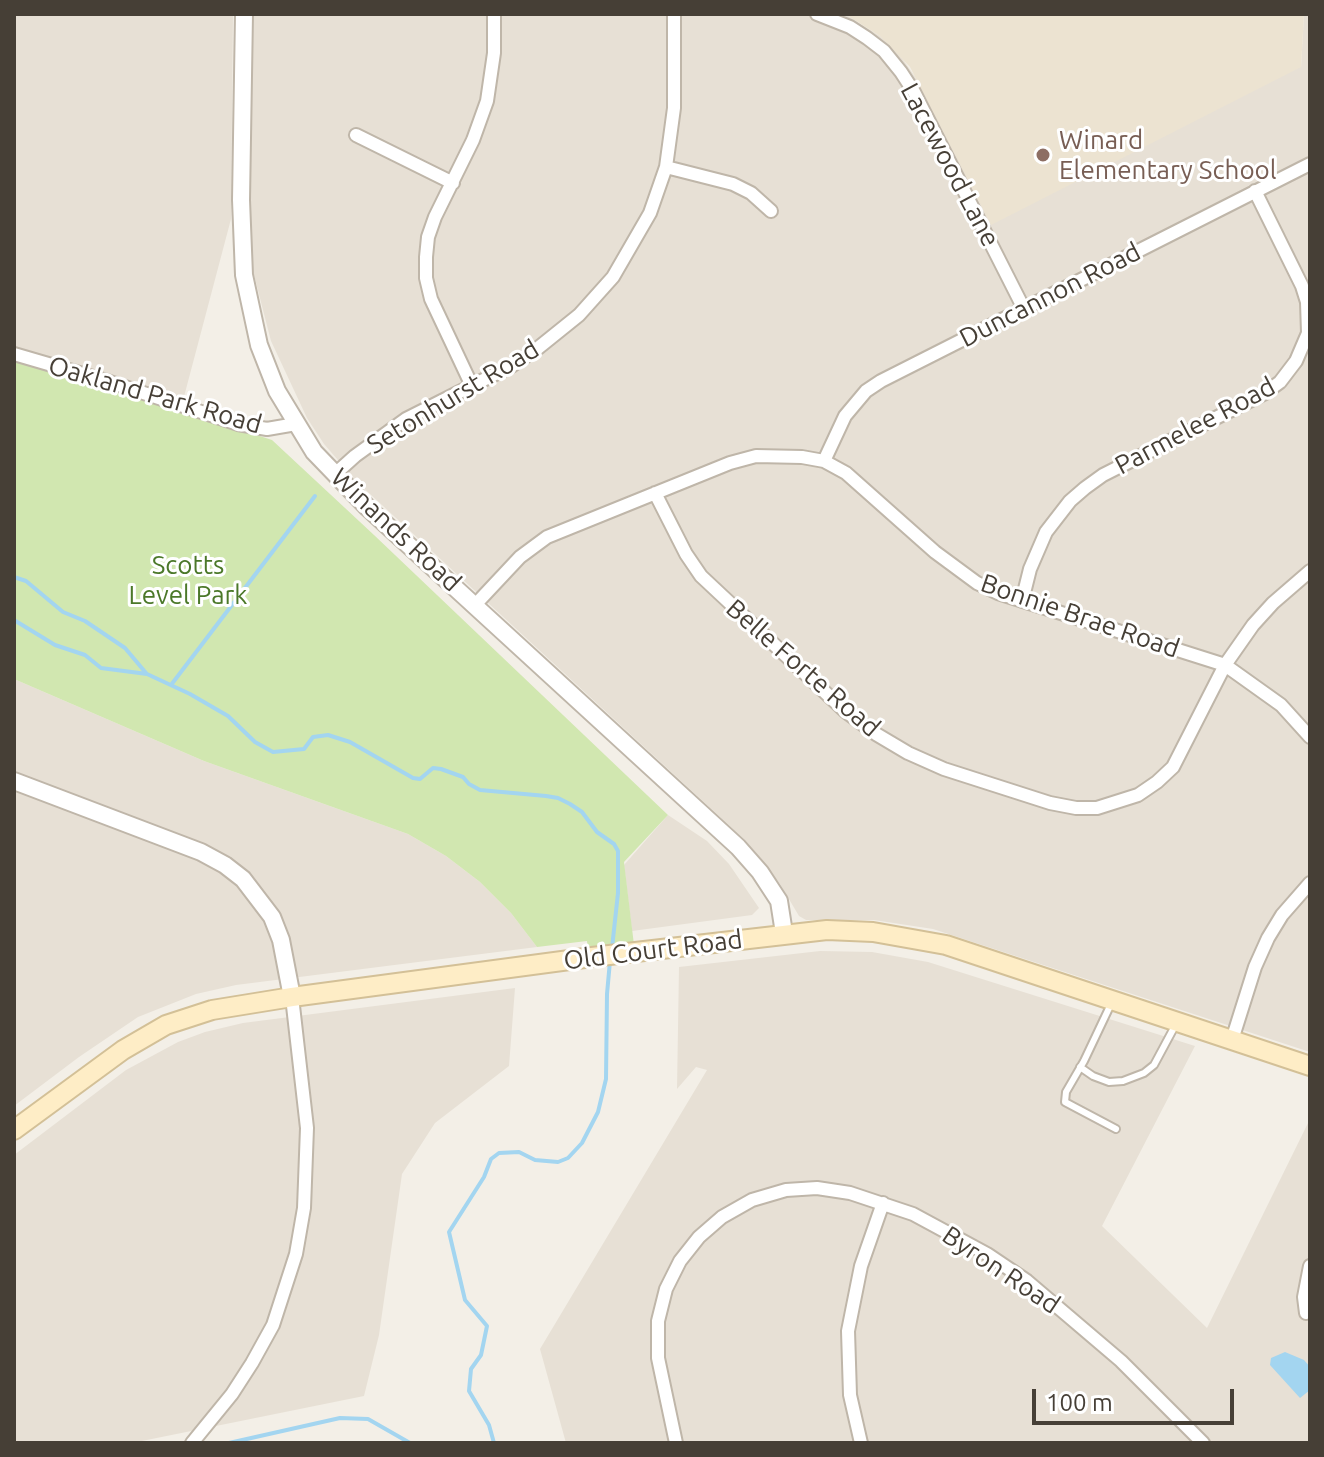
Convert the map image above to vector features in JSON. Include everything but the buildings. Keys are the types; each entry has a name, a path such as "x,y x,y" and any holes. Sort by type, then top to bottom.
{"main road":[{"name":"Old Court Road","path":"14,1130 123,1050 166,1025 212,1010 784,933 849,930 923,940 1310,1066"}],"street":[{"name":"Winands Road","path":"244,14 241,200 244,275 252,321 267,369 296,424 314,452 368,508 738,847 760,872 779,901 784,933"},
{"path":"472,386 440,320 426,278 428,237 481,121 487,101 494,53 494,14"},
{"name":"Setonhurst Road","path":"335,474 406,419 538,348 559,333 613,277 650,213 666,167 674,108 674,14"},
{"name":"Lacewood Lane","path":"817,14 850,27 867,38 884,51 901,72 1024,309"},
{"path":"356,135 453,183"},
{"name":"Duncannon Road","path":"824,461 845,416 866,391 1310,164"},
{"path":"666,167 733,184 751,193 771,211"},
{"name":"Parmelee Road","path":"1022,601 1030,569 1046,532 1070,501 1103,475 1265,393 1280,382 1296,361 1308,333 1307,302 1255,191"},
{"name":"Oakland Park Road","path":"14,354 238,424 267,429 296,424"},
{"name":"Bonnie Brae Road","path":"475,605 532,546 547,537 730,463 756,456 790,456 824,461 846,473 957,571 977,583 1022,601 1225,665 1281,705 1310,737"},
{"name":"Belle Forte Road","path":"655,493 672,529 701,576 845,711 908,753 944,769 1050,803 1076,808 1097,808 1138,795 1173,767 1225,665 1253,625 1310,571"},
{"path":"15,783 201,852 225,865 243,879 272,917 281,940 292,997 308,1141 304,1208 296,1254 273,1325 232,1394 192,1443"},
{"path":"1232,1040 1255,967 1268,938 1282,915 1310,883"},
{"name":"Byron Road","path":"676,1443 658,1358 658,1321 666,1289 680,1261 699,1237 722,1217 752,1200 786,1190 817,1188 850,1193 883,1203 952,1233 1027,1281 1121,1361 1203,1443"},
{"path":"861,1443 850,1395 848,1331 861,1266 883,1203"},
{"path":"1306,1313 1305,1287 1310,1266"}],"lane":[{"path":"1113,1001 1066,1092 1065,1102 1116,1129"},
{"path":"1080,1067 1109,1082 1123,1081 1144,1073 1154,1065 1177,1022"}],"shaded area":[{"path":"14,14 233,14 231,219 181,408 14,357"},
{"path":"252,14 845,14 895,48 920,84 1301,67 1304,14 1310,14 1310,1052 933,929 874,920 806,920 799,916 780,884 745,840 357,482 324,444 307,418 271,341 253,271 249,200"},
{"name":"Winard Elementary School","path":"845,14 1304,14 1301,67 991,225 910,67 880,36"},
{"path":"14,679 204,761 408,834 446,856 480,882 511,913 537,947 236,985 196,994 138,1017 14,1106"},
{"path":"668,815 707,841 729,864 759,908 752,915 632,931 624,865"},
{"path":"820,951 872,952 928,962 1195,1046 1102,1226 1207,1328 1310,1119 1310,1443 566,1443 540,1349 707,1070 696,1067 677,1089 679,967"},
{"path":"515,988 509,1066 435,1123 402,1174 379,1335 364,1396 132,1443 14,1443 14,1155 126,1070 178,1042 205,1032 243,1023"}],"green space":[{"name":"Scotts Level Park","path":"14,357 272,440 374,535 668,815 624,862 634,945 588,951 587,941 537,947 511,913 480,882 446,856 408,834 204,761 14,679"}],"water":[{"path":"1285,1352 1304,1360 1310,1367 1310,1390 1300,1398 1270,1365 1271,1358"}],"waterway":[{"path":"171,685 315,496"},
{"path":"14,577 26,581 63,612 85,621 125,648 146,673"},
{"path":"14,620 55,645 85,655 101,668 147,674 190,694 228,716 255,742 273,752 304,749 313,737 328,735 350,742 413,778 420,779 433,768 441,769 463,777 480,790 546,796 570,804 582,812 597,832 614,844 618,851 618,893 612,948"},
{"path":"494,1443 489,1425 469,1391 471,1369 481,1355 487,1326 465,1300 449,1232 484,1177 491,1159 499,1153 519,1152 535,1160 558,1162 568,1158 582,1143 598,1112 606,1079 610,961"},
{"path":"229,1443 340,1418 368,1419 410,1443"}],"place":[{"name":"Winard Elementary School","path":"1043,155"}]}
